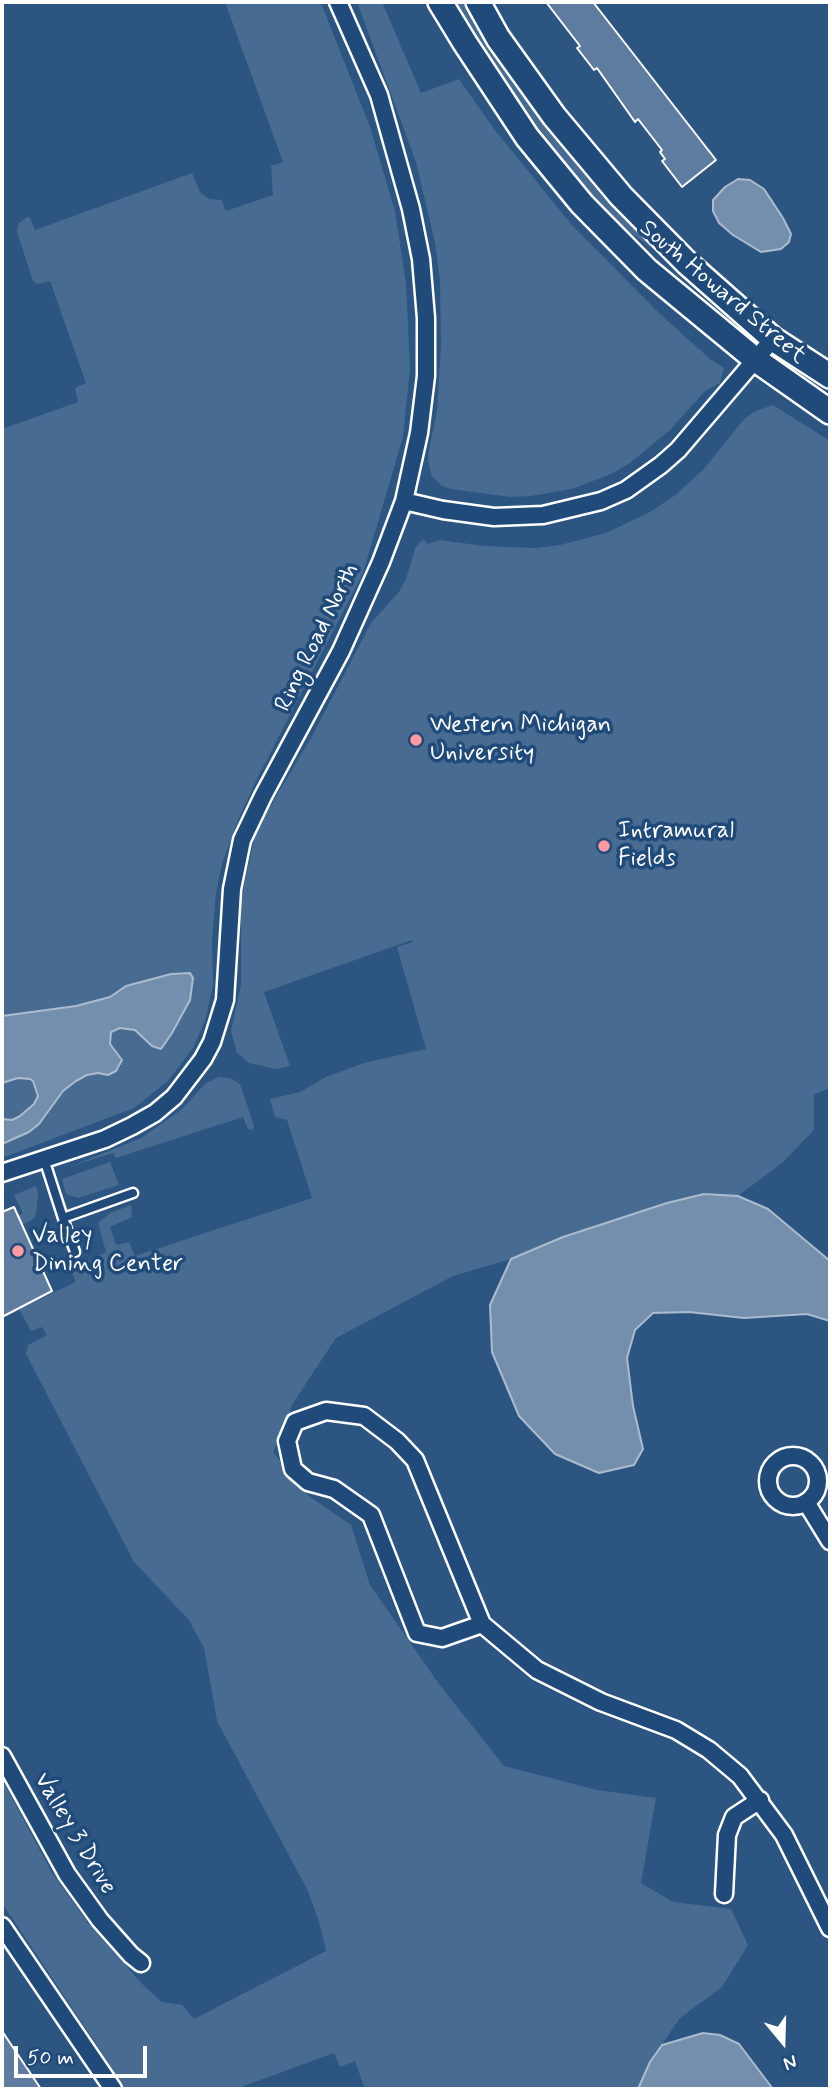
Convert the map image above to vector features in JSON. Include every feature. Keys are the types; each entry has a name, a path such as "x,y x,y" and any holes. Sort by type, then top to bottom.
{"street":[{"name":"Ring Road North","path":"2,1173 105,1139 155,1113 174,1097 203,1059 212,1042 225,1000 232,889 242,840 341,651 381,562 404,501 419,433 426,376 426,318 421,258 411,209 379,95 338,2"},
{"name":"South Howard Street","path":"440,2 527,137 582,204 647,271 755,360 830,412"},
{"name":"South Howard Street","path":"478,2 498,38 554,116 621,196 687,263 773,339 830,376"},
{"path":"404,501 494,517 543,515 601,501 626,490 661,465 692,435 773,339"},
{"path":"482,1624 442,1638 417,1633 371,1515 334,1489 308,1482 293,1469 286,1441 295,1422 326,1411 365,1416 397,1441 415,1460 482,1624 537,1670 601,1702 657,1721 709,1750 740,1776 760,1800 823,1897 830,1928"},
{"path":"806,1502 830,1541"},
{"name":"Valley 3 Drive","path":"2,1756 67,1874 100,1920 141,1963"},
{"path":"724,1894 727,1835 734,1817 760,1800"},
{"path":"2,1926 113,2089"}],"lane":[{"path":"44,1159 75,1252"},
{"path":"63,1218 133,1193"}],"shaded area":[{"path":"225,2 320,2 323,8 370,127 395,211 406,284 410,368 403,437 363,573 257,779 222,864 216,893 212,941 213,986 205,1021 193,1048 168,1081 134,1108 2,1158 2,1144 29,1133 39,1124 63,1091 87,1075 108,1075 121,1066 115,1049 110,1044 111,1032 120,1028 135,1030 152,1046 126,986 110,997 76,1006 2,1016 2,429 78,402 75,388 86,383 50,281 38,284 33,281 17,232 18,224 27,217 30,218 35,230 192,173 200,192 209,199 222,200 226,211 273,195 271,166 283,162"},
{"path":"357,2 382,2 421,93 459,79 494,129 571,224 659,313 710,359 724,368 720,383 705,391 670,430 630,463 611,474 572,489 510,497 451,489 442,486 432,477 428,461 437,411 441,346 440,280 435,243 416,162"},
{"path":"453,2 464,2 496,53 554,134 604,193 678,270 616,222 555,151 515,98"},
{"path":"738,179 750,180 764,189 783,218 791,234 789,242 781,249 761,252 719,223 713,211 713,200 725,187"},
{"path":"773,405 830,441 830,1088 814,1094 814,1130 782,1163 738,1196 704,1194 667,1203 563,1237 511,1259 453,1276 336,1338 293,1403 273,1452 309,1496 351,1525 370,1585 439,1684 504,1766 597,1790 656,1798 641,1883 673,1902 731,1909 748,1945 722,1987 680,2018 650,2062 638,2089 365,2089 355,2061 340,2067 334,2053 236,2089 126,2089 2,1903 2,1779 51,1871 88,1923 145,1987 162,2002 182,2005 194,2019 326,1951 308,1891 217,1721 204,1648 189,1620 134,1562 26,1354 28,1345 47,1335 42,1327 31,1331 19,1309 76,1282 70,1269 106,1252 98,1223 110,1213 131,1205 132,1217 110,1227 116,1245 129,1242 135,1256 312,1198 287,1120 275,1117 270,1099 300,1092 326,1077 364,1063 426,1049 397,947 413,942 412,940 264,992 290,1066 276,1069 249,1063 237,1053 231,1031 241,985 241,900 256,830 311,738 371,623 399,592 419,543 424,539 427,544 440,540 484,546 536,548 606,533 650,512 674,496 703,470 745,418"},
{"path":"190,973 193,978 190,1000 161,1049 152,1046 135,1030 120,1028 111,1032 110,1044 122,1060 116,1071 108,1075 87,1075 76,1081 63,1091 39,1124 29,1132 2,1144 2,1119 12,1120 20,1116 34,1104 38,1096 30,1079 18,1078 2,1083 2,1016 76,1006 110,997 126,986 171,974"},
{"path":"24,1077 33,1081 36,1088 38,1096 34,1104 20,1117 2,1119 2,1083"},
{"path":"219,1077 230,1078 240,1084 254,1126 252,1130 248,1129 243,1117 116,1158 113,1153 69,1167 141,1138 181,1110 206,1083"},
{"path":"110,1162 119,1185 78,1198 66,1194 62,1179"},
{"path":"36,1186 36,1214 22,1225 18,1216 23,1213 14,1195"},
{"path":"704,1194 738,1196 768,1209 830,1261 830,1321 807,1314 744,1318 689,1312 653,1313 635,1330 627,1358 633,1406 643,1449 634,1465 599,1473 555,1454 519,1416 492,1352 490,1305 511,1259 563,1237 667,1203"},
{"path":"703,2033 720,2035 739,2044 773,2089 638,2089 650,2062 662,2045"}],"building":[{"path":"546,2 593,2 716,160 682,187 662,161 665,159 660,152 662,150 638,119 635,122 597,68 594,70 577,48 580,46"},
{"name":"Valley Dining Center","path":"14,1207 52,1291 2,1317 2,1212"},
{"path":"2,2031 41,2089 2,2089"}],"place":[{"name":"Western Michigan University","path":"416,740"},
{"name":"Intramural Fields","path":"604,846"},
{"name":"Valley Dining Center","path":"18,1251"}]}
